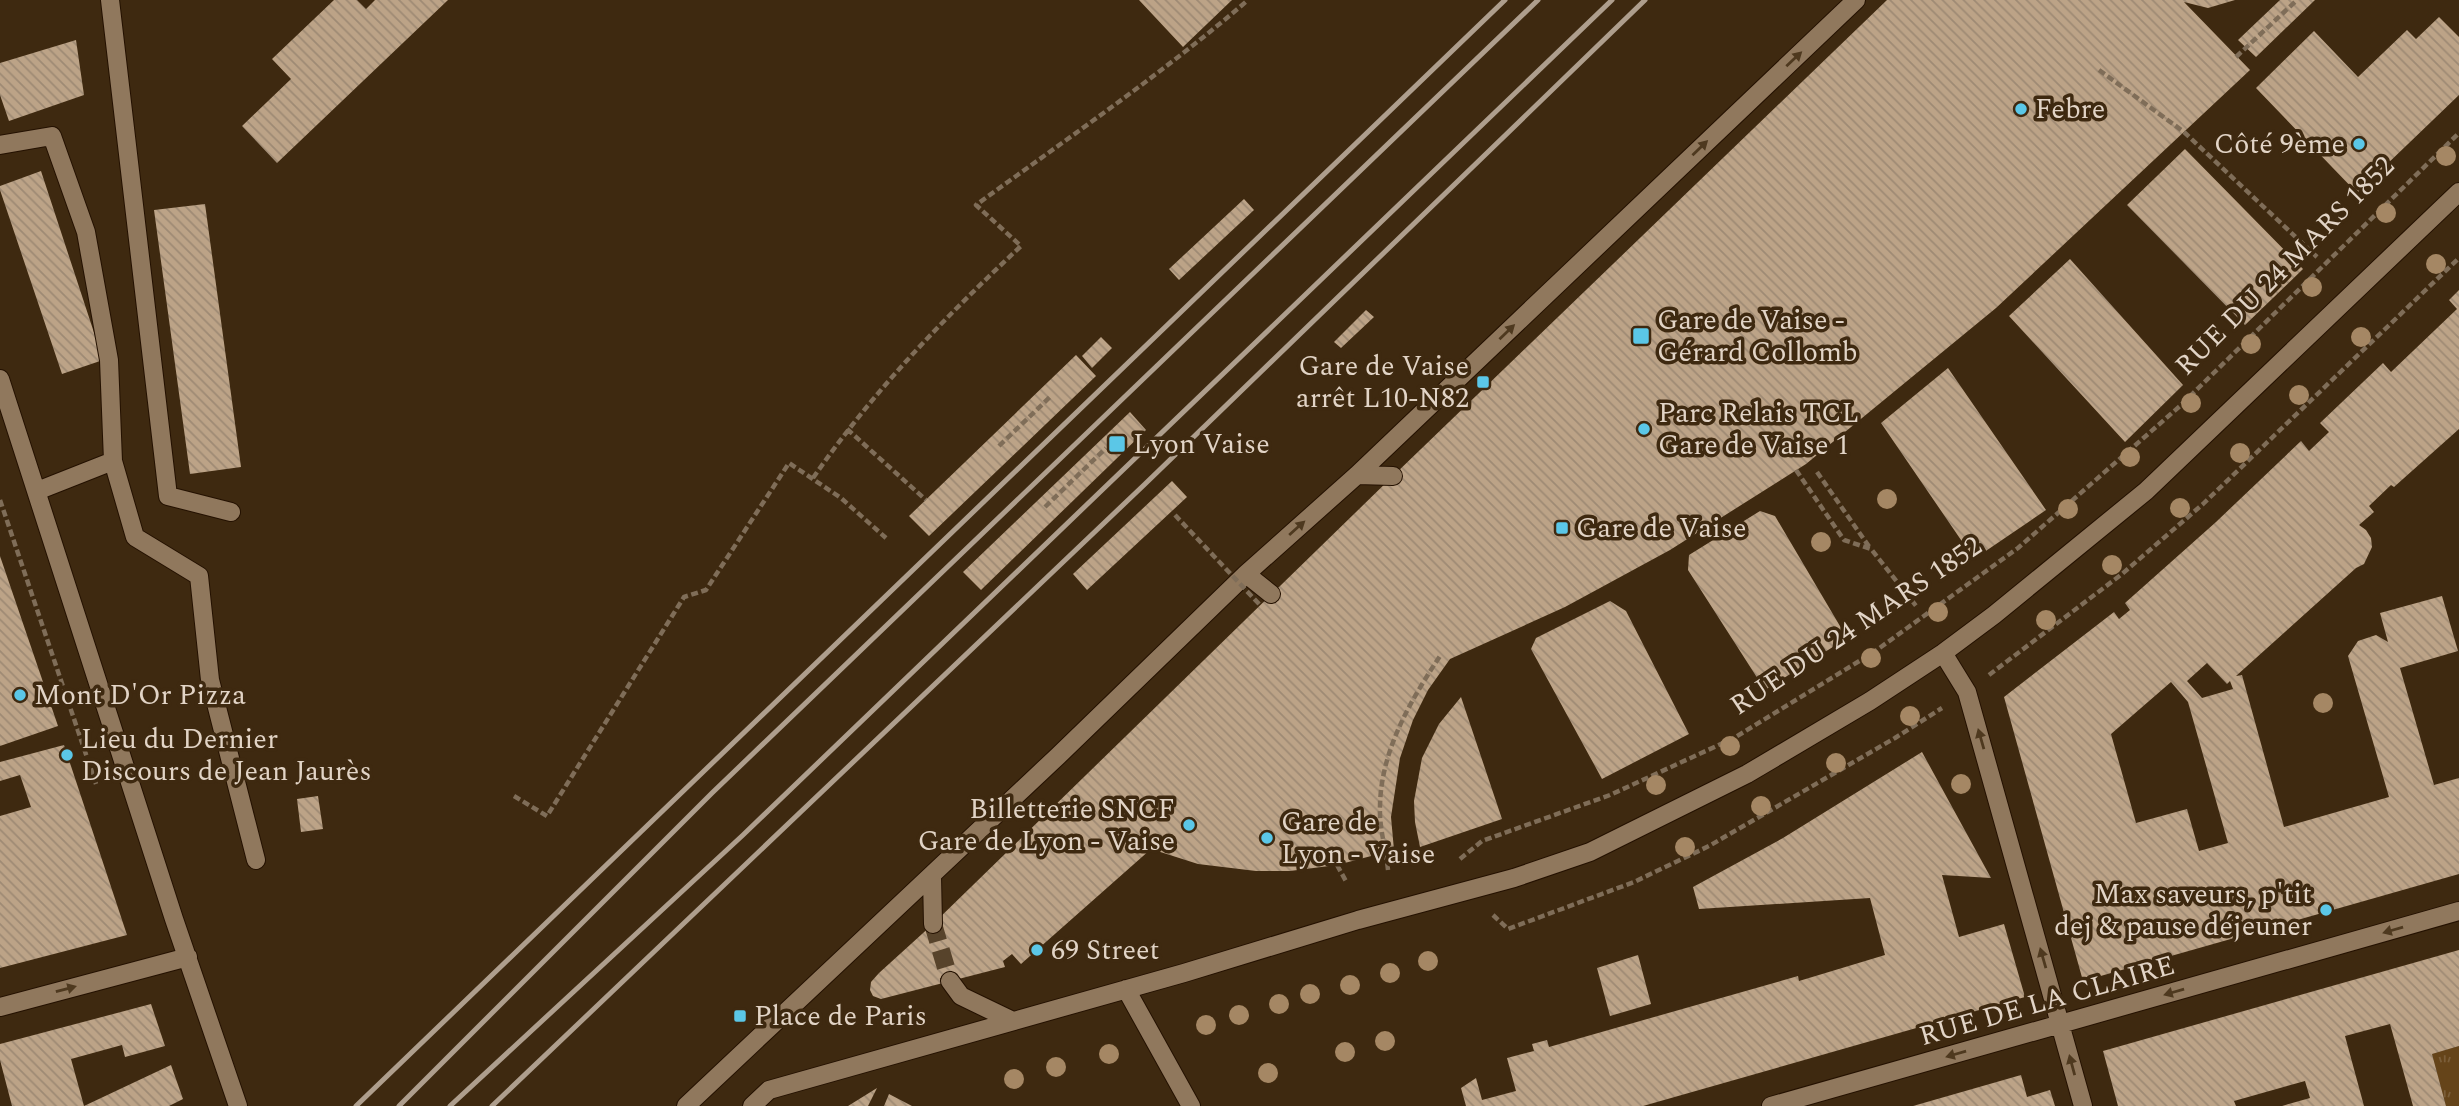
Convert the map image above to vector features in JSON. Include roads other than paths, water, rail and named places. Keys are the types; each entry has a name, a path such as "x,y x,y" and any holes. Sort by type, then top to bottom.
{"street":[{"path":"110,0 168,496 231,512"},
{"path":"686,1106 932,876 1246,573 1357,475 1856,0"},
{"path":"0,145 52,136 86,232 109,360 113,461 135,537 199,576 210,680 256,860"},
{"path":"752,1106 769,1090 1358,920 1514,878 1591,852 1747,774 1870,701 1943,653 1994,615 2146,491 2459,192"},
{"path":"0,379 238,1106"},
{"path":"37,491 113,461"},
{"path":"1357,475 1393,476"},
{"path":"1246,573 1266,600"},
{"path":"1943,653 1967,692 2083,1106"},
{"path":"932,876 933,924"},
{"name":"RUE DE LA CLAIRE","path":"1771,1106 2459,911"},
{"path":"0,1007 188,957"},
{"path":"950,981 961,996 1013,1021"},
{"path":"1126,989 1191,1106"}],"tunnel":[{"path":"933,924 950,981"}],"railway":[{"path":"356,1106 1505,0"},
{"path":"399,1106 712,793 1538,0"},
{"path":"450,1106 743,835 1612,0"},
{"path":"492,1106 1145,484 1645,0"}],"place":[{"name":"Febre","path":"2021,109"},
{"name":"Côté 9ème","path":"2359,144"},
{"name":"Gare de Vaise - Gérard Collomb","path":"1641,336"},
{"name":"Gare de Vaise arrêt L10-N82","path":"1483,382"},
{"name":"Parc Relais TCL Gare de Vaise 1","path":"1644,429"},
{"name":"Lyon Vaise","path":"1117,444"},
{"name":"Gare de Vaise","path":"1562,528"},
{"name":"Mont D'Or Pizza","path":"20,695"},
{"name":"Lieu du Dernier Discours de Jean Jaurès","path":"67,755"},
{"name":"Billetterie SNCF Gare de Lyon - Vaise","path":"1189,825"},
{"name":"Gare de Lyon - Vaise","path":"1267,838"},
{"name":"Max saveurs, p'tit dej & pause déjeuner","path":"2326,910"},
{"name":"69 Street","path":"1037,950"},
{"name":"Place de Paris","path":"740,1016"}]}
